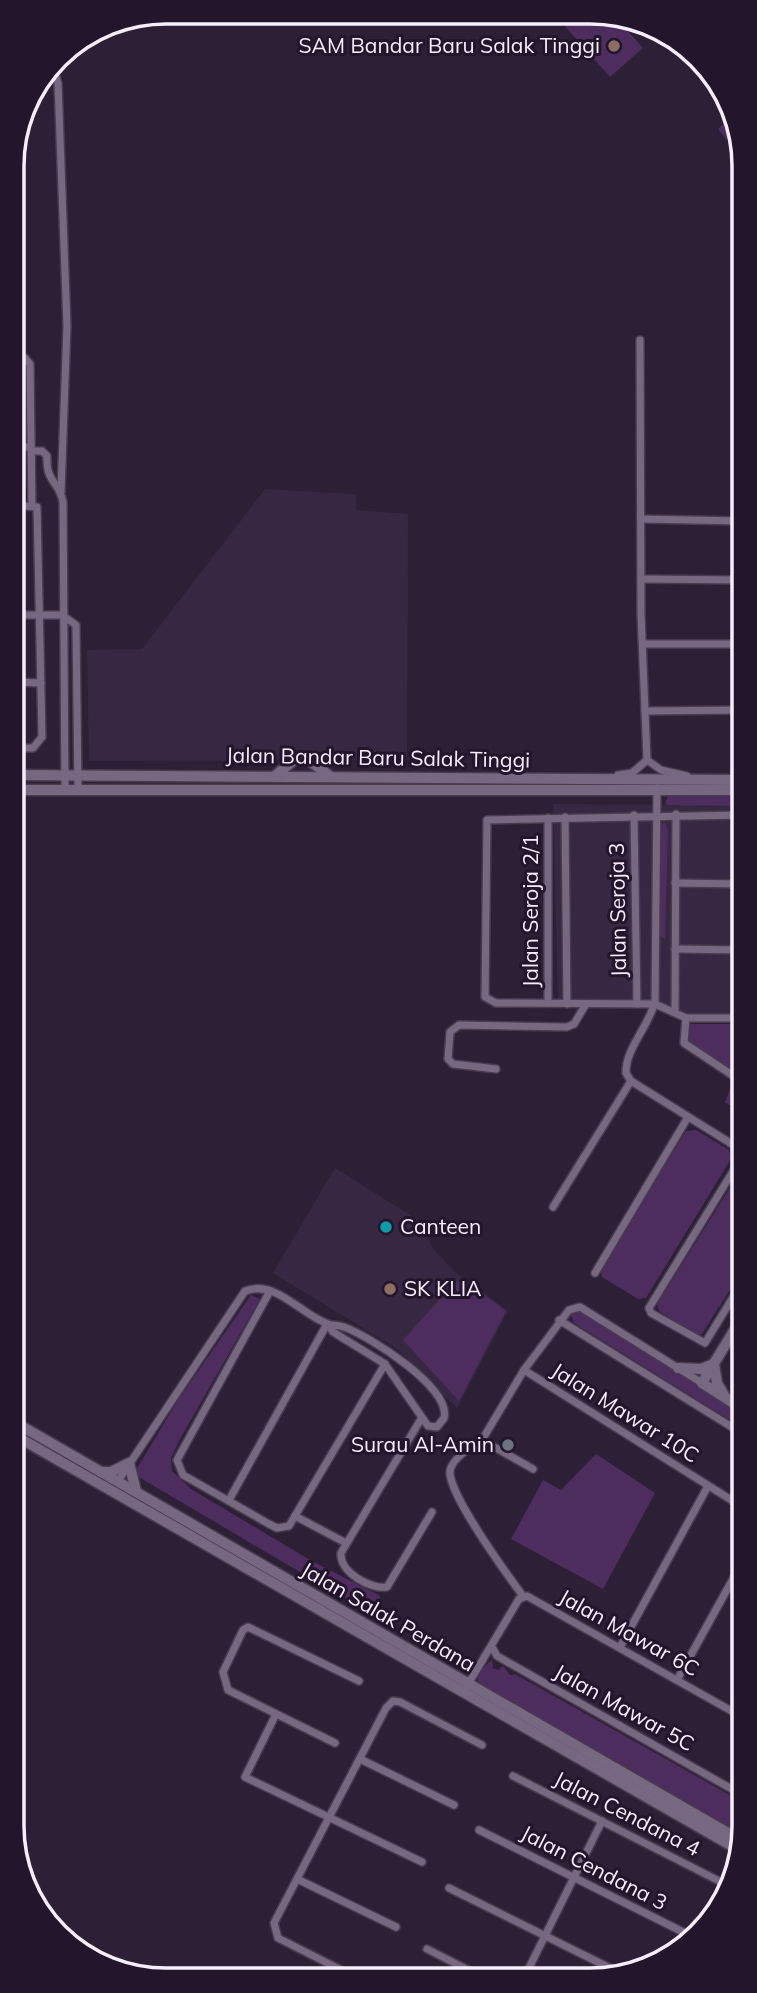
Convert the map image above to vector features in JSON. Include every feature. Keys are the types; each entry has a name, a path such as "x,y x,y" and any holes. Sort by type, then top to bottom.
{"street":[{"path":"56,77 67,326 61,492 65,790"},
{"path":"594,779 632,774 647,760 641,579 640,340"},
{"path":"25,358 30,364 31,449 40,615 41,737 33,748 25,748"},
{"path":"25,448 42,451 47,456 47,473 61,492"},
{"path":"25,506 34,507"},
{"path":"641,519 732,521"},
{"path":"641,579 732,580"},
{"path":"25,615 62,615 76,625 78,790"},
{"path":"643,644 732,644"},
{"path":"25,682 41,682"},
{"path":"645,710 732,710"},
{"path":"306,758 331,777"},
{"path":"275,776 294,760"},
{"path":"647,760 660,770 701,780"},
{"name":"Jalan Bandar Baru Salak Tinggi","path":"25,775 594,779 732,789"},
{"name":"Jalan Bandar Baru Salak Tinggi","path":"25,790 657,785 732,780"},
{"path":"657,785 655,1004 650,1020 626,1066 631,1082 732,1147"},
{"path":"675,1011 676,814"},
{"name":"Jalan Seroja 3","path":"634,815 637,1004"},
{"path":"732,815 491,818 485,824 485,997 496,1003 655,1004 686,1018 732,1018"},
{"path":"565,817 567,1004"},
{"name":"Jalan Seroja 2/1","path":"548,818 548,1003"},
{"path":"675,883 732,884"},
{"path":"675,949 732,950"},
{"path":"496,1069 453,1064 449,1059 450,1032 459,1026 567,1027 575,1024 586,1004"},
{"path":"686,1018 684,1043 732,1075"},
{"path":"553,1207 631,1082"},
{"path":"595,1273 688,1117"},
{"path":"732,1172 649,1308 651,1313 705,1343 732,1299"},
{"path":"112,1492 244,1291 252,1288 270,1291 327,1324 344,1327 393,1353 436,1394 446,1412 437,1427 428,1426 421,1419 385,1364 333,1332 327,1324"},
{"path":"270,1291 177,1460 179,1471 269,1524 284,1529 295,1516 385,1364"},
{"path":"466,1689 523,1596 465,1508 450,1474 451,1467 470,1447 482,1440 524,1370 559,1320 569,1310 580,1307 732,1402"},
{"path":"559,1320 732,1427"},
{"path":"229,1500 327,1324"},
{"path":"702,1383 732,1334"},
{"path":"678,1368 701,1369 714,1364"},
{"path":"714,1364 717,1383 725,1397"},
{"name":"Jalan Mawar 10C","path":"524,1370 732,1501"},
{"path":"421,1419 341,1553 342,1564 352,1574 377,1587 387,1587 432,1512"},
{"name":"Jalan Salak Perdana","path":"24,1428 136,1491 731,1845"},
{"path":"482,1440 533,1469"},
{"name":"Jalan Salak Perdana","path":"24,1441 732,1836"},
{"path":"100,1472 111,1472 129,1464"},
{"path":"129,1464 136,1491"},
{"path":"620,1647 708,1486"},
{"path":"295,1516 346,1544"},
{"path":"677,1680 732,1581"},
{"name":"Jalan Mawar 6C","path":"523,1596 620,1647 732,1712"},
{"path":"335,1743 228,1690 223,1682 223,1672 243,1630 248,1627 359,1681"},
{"name":"Jalan Mawar 5C","path":"492,1647 497,1656 732,1789"},
{"path":"337,1968 278,1938 274,1923 393,1701 482,1745"},
{"path":"276,1714 245,1777 422,1863"},
{"path":"360,1759 454,1805"},
{"name":"Jalan Cendana 4","path":"513,1776 721,1882"},
{"path":"529,1968 602,1821"},
{"name":"Jalan Cendana 3","path":"479,1830 684,1933"},
{"path":"297,1879 396,1927"},
{"path":"449,1888 608,1967"},
{"path":"427,1949 464,1968"}],"shaded area":[{"name":"SAM Bandar Baru Salak Tinggi","path":"563,24 591,24 628,30 643,48 610,77"},
{"path":"726,122 731,145 718,129"},
{"path":"265,489 356,494 356,510 408,514 407,760 89,761 87,650 142,649"},
{"path":"732,793 732,806 666,805 669,794"},
{"path":"553,804 732,805 732,1020 669,1017 664,1004 558,1000"},
{"path":"665,822 668,831 665,939 660,936 661,825"},
{"path":"687,1024 732,1024 732,1070 692,1044 687,1038"},
{"path":"732,1084 732,1107 725,1102"},
{"path":"696,1130 729,1150 731,1159 646,1298 638,1299 602,1277 600,1269 686,1131"},
{"name":"SK KLIA","path":"335,1168 418,1220 434,1250 455,1272 508,1311 457,1408 396,1348 273,1273"},
{"path":"732,1185 732,1286 702,1334 696,1334 659,1311 657,1304"},
{"path":"456,1281 482,1293 506,1311 459,1401 403,1340"},
{"path":"251,1295 260,1299 180,1439 171,1458 172,1471 191,1489 310,1560 380,1596 379,1615 327,1588 137,1476 136,1470 178,1400"},
{"path":"577,1309 732,1407 732,1421 574,1323 571,1314"},
{"path":"596,1454 655,1493 603,1589 511,1539 543,1480 561,1490"},
{"path":"492,1660 493,1668 498,1670 503,1666 510,1675 515,1674 732,1796 732,1831 478,1684 478,1672"}],"place":[{"name":"SAM Bandar Baru Salak Tinggi","path":"614,46"},
{"name":"Canteen","path":"386,1227"},
{"name":"SK KLIA","path":"390,1289"},
{"name":"Surau Al-Amin","path":"508,1445"}]}
